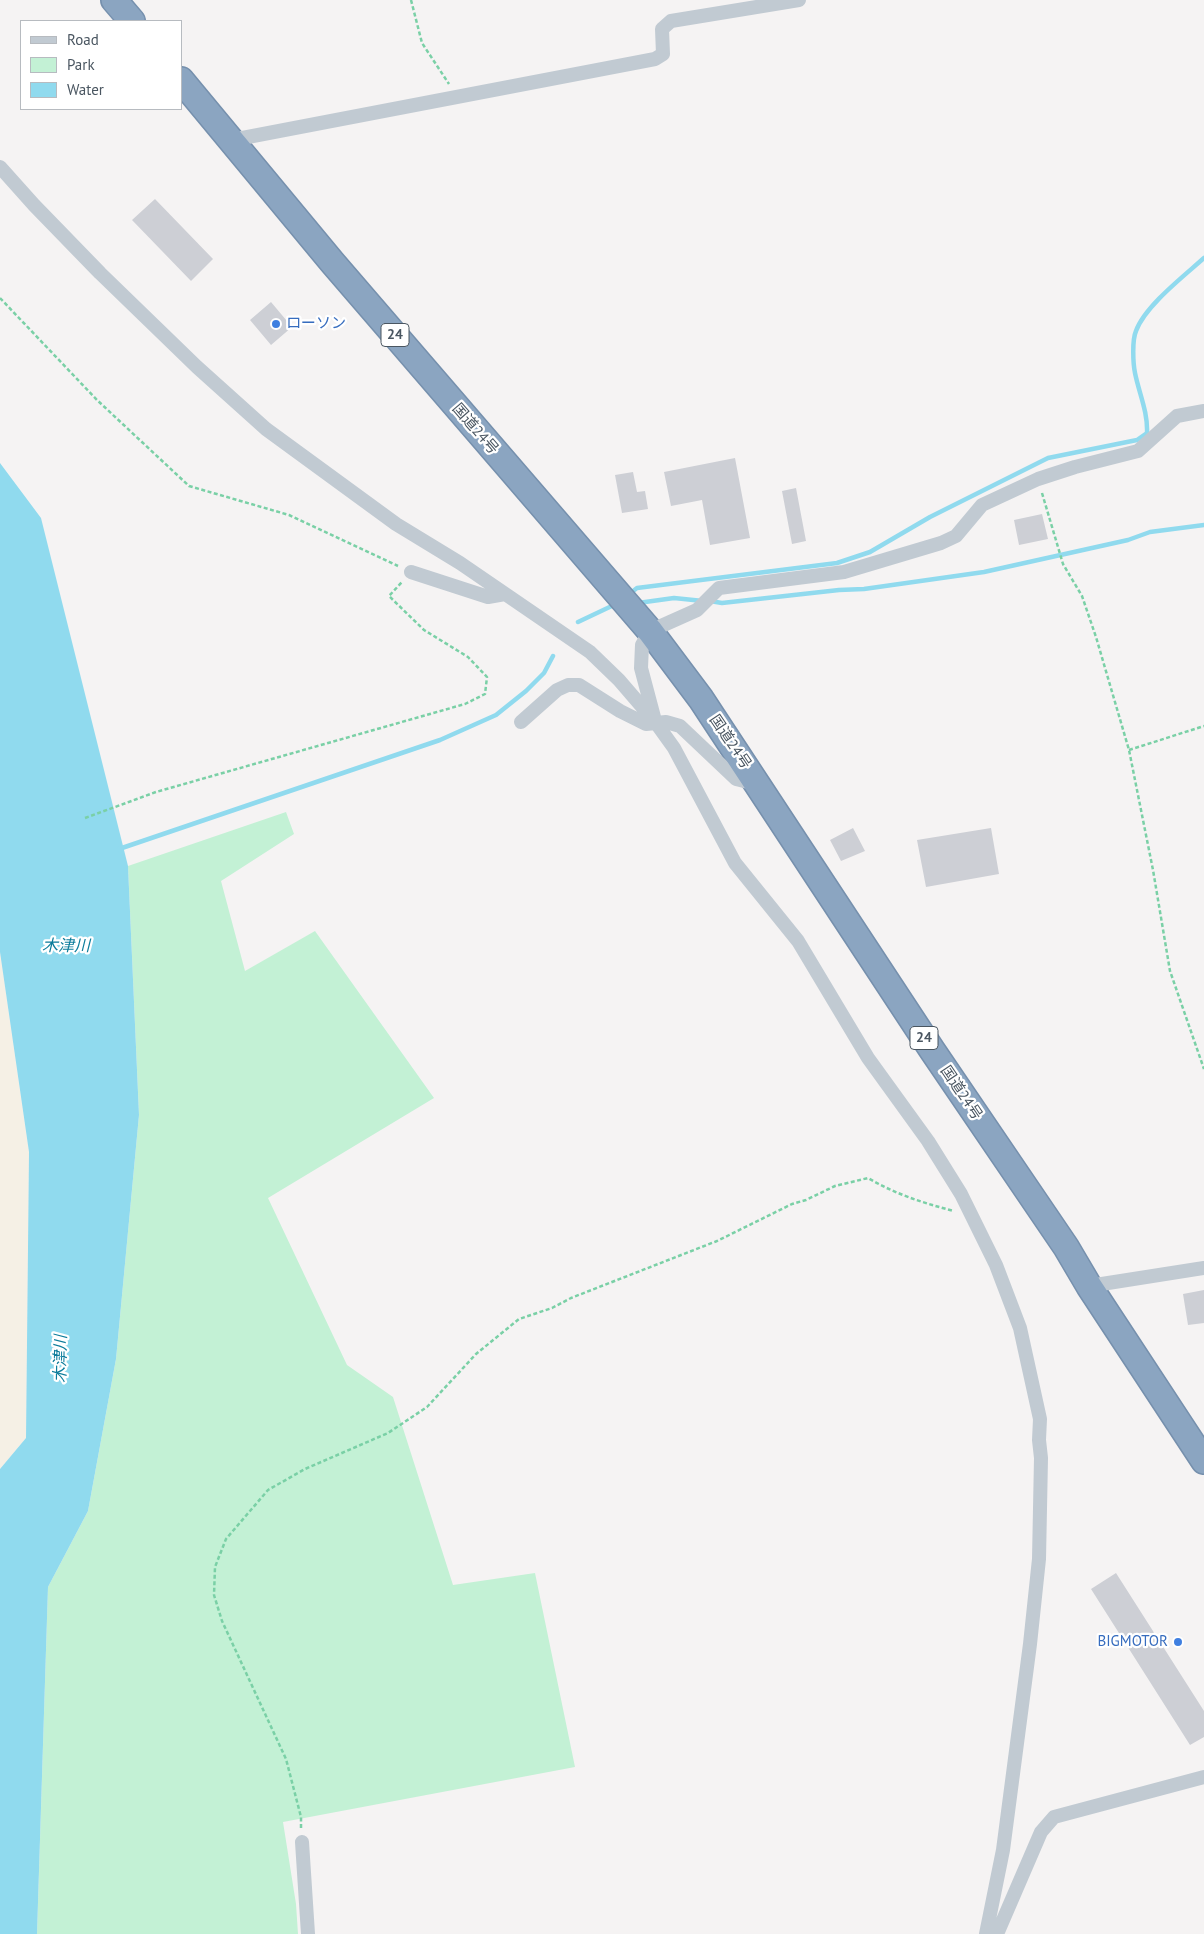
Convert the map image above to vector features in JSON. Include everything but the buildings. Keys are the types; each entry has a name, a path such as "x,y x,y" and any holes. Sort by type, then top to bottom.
{"highway":[{"path":"114,0 131,20"},
{"name":"国道24号","path":"182,81 332,262 613,587 644,624 701,699 759,784 802,853 926,1041 1066,1247 1089,1286 1204,1461"}],"street":[{"path":"232,140 655,59 663,54 662,29 671,21 800,0"},
{"path":"0,167 100,273 197,367 266,429 396,524 460,563 590,652 619,680 656,723 674,748 735,863 798,941 868,1058 928,1141 961,1194 996,1265 1020,1328 1040,1419 1039,1440 1042,1458 1039,1559 1030,1644 1002,1850 986,1934"},
{"path":"656,723 641,668 644,624 697,610 719,588 844,572 941,543 956,536 982,505 1038,480 1075,467 1138,451 1177,416 1204,411"},
{"path":"411,572 488,597 505,594"},
{"path":"521,722 557,690 568,685 579,685 620,711 646,724 666,722 680,726 736,779 759,784"},
{"path":"1089,1286 1204,1268"},
{"path":"997,1934 1041,1832 1054,1817 1204,1777"},
{"path":"302,1842 308,1934"}],"path":[{"path":"411,0 422,43 456,96"},
{"path":"0,298 97,400 188,486 289,515 411,572 389,596 424,630 468,657 487,677 485,694 465,704 156,792 85,818"},
{"path":"1038,480 1063,564 1082,596 1096,637 1129,750 1153,870 1170,971 1204,1069"},
{"path":"1129,750 1204,726"},
{"path":"302,1842 301,1817 286,1759 222,1621 214,1595 215,1567 226,1539 268,1490 305,1469 388,1433 427,1407 476,1354 519,1320 717,1241 792,1204 806,1200 835,1186 868,1178 888,1190 919,1201 971,1215"}],"green space":[{"path":"286,812 294,834 221,881 245,971 315,931 434,1098 268,1198 347,1365 393,1397 453,1585 535,1573 575,1767 283,1822 296,1904 298,1934 37,1934 48,1587 88,1511 116,1359 139,1115 128,866"}],"sand":[{"path":"0,952 29,1152 26,1438 0,1469"}],"water":[{"name":"木津川","path":"0,463 41,518 128,866 139,1115 116,1359 88,1511 48,1587 37,1934 0,1934 0,1469 26,1438 29,1152 0,952"}],"waterway":[{"path":"628,595 637,588 837,563 870,552 930,517 1048,458 1137,440 1147,433 1147,425 1134,369 1133,346 1136,331 1141,321 1156,302 1204,258"},
{"path":"710,601 722,603 864,589 984,572 1128,540 1150,532 1204,525"},
{"path":"638,603 674,598 703,601"},
{"path":"578,622 616,604"},
{"path":"119,849 440,740 496,715 526,691 544,673 553,656"}],"place":[{"name":"ローソン","path":"276,324"},
{"name":"BIGMOTOR","path":"1178,1642"}]}
